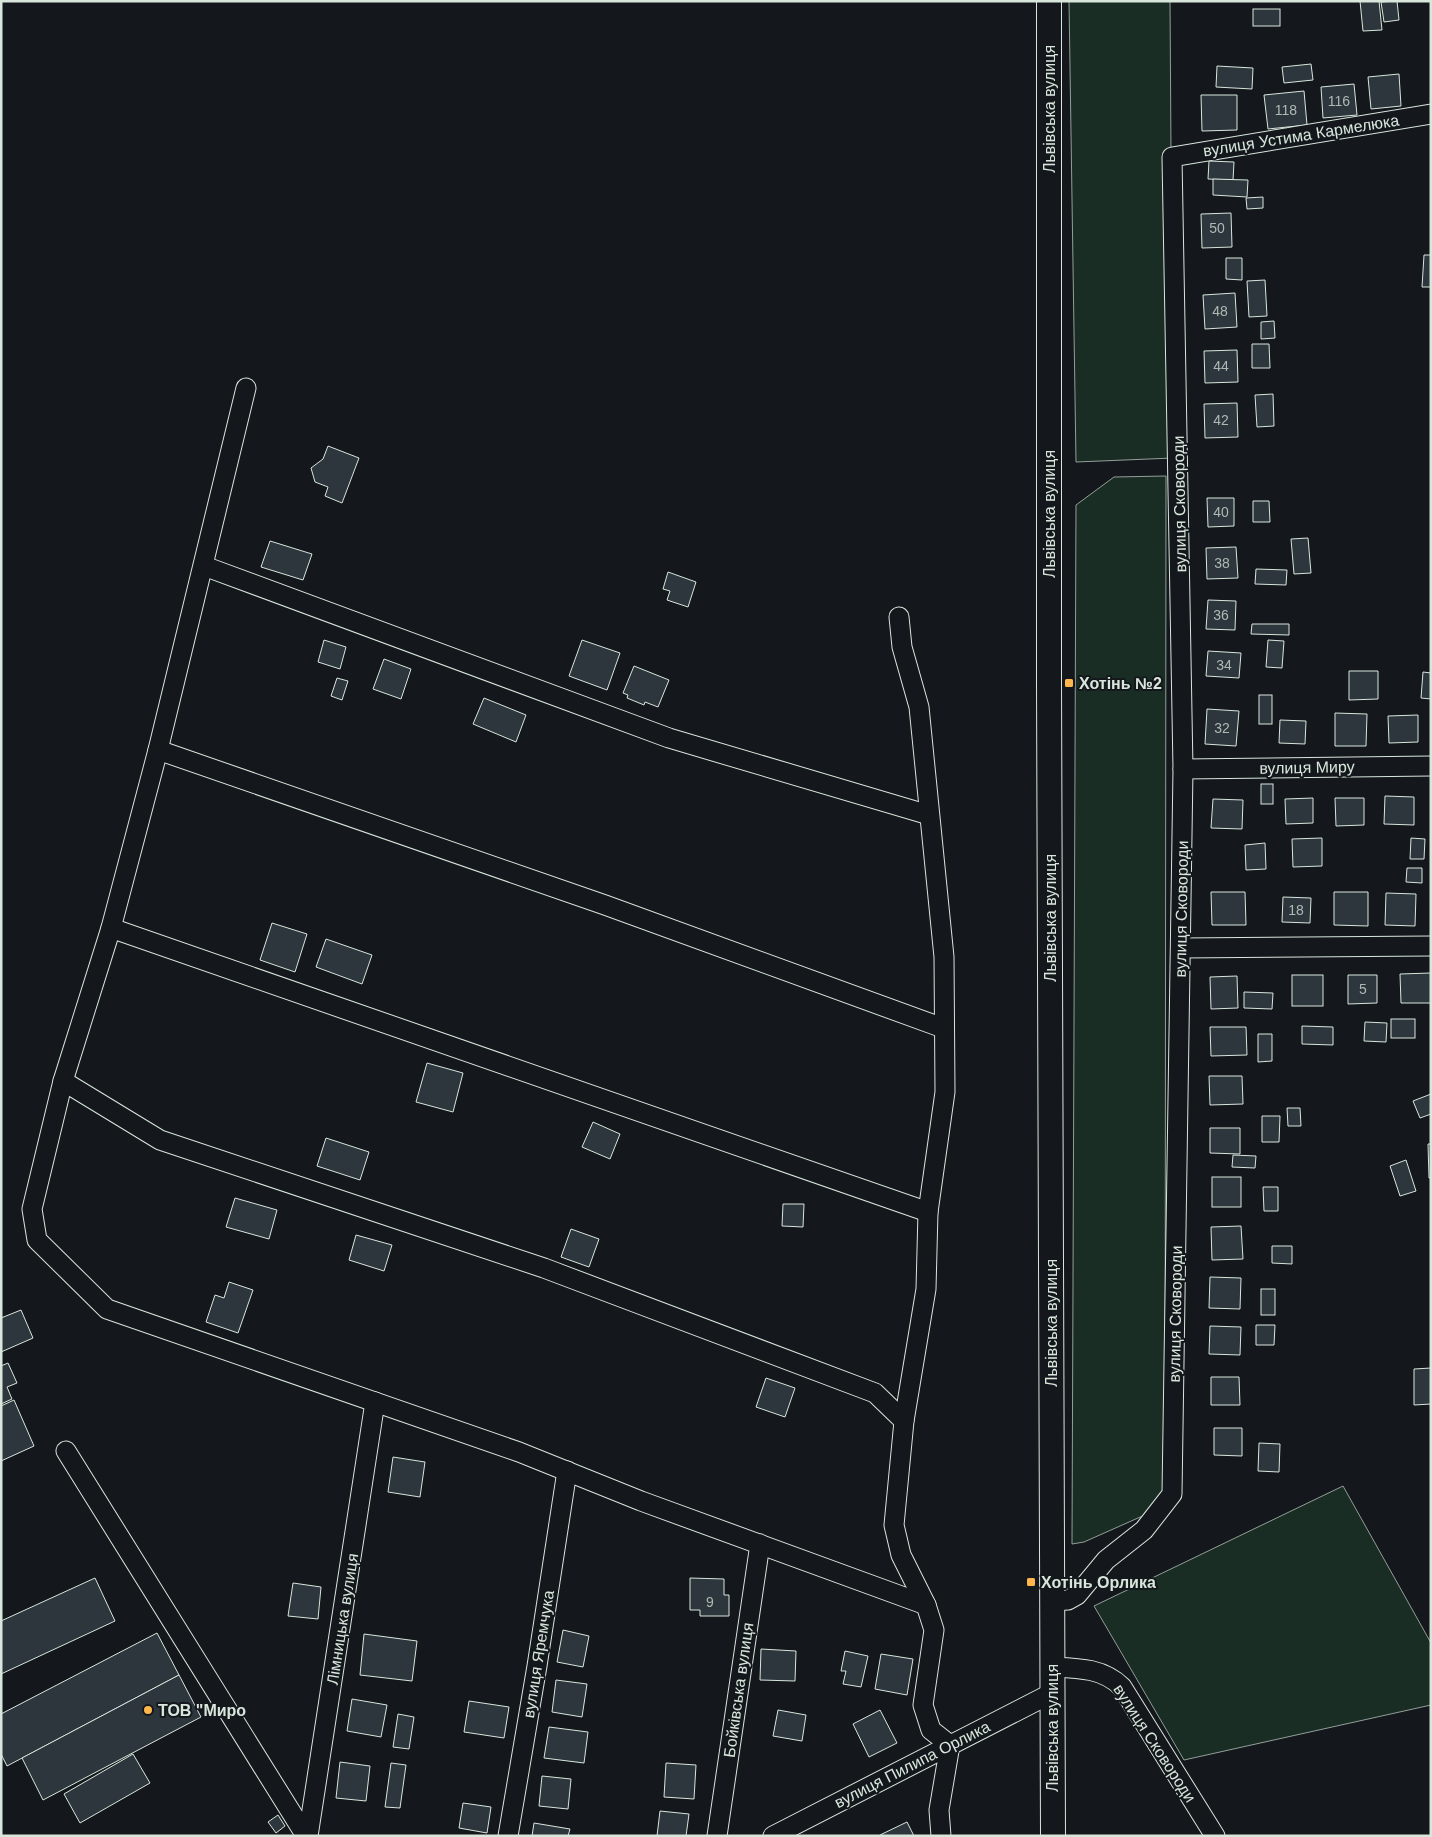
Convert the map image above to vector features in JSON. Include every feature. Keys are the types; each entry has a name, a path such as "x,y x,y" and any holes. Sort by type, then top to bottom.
{"main road":[{"name":"Львівська вулиця","path":"1049,1 1053,1836"}],"street":[{"name":"вулиця Устима Кармелюка","path":"1172,157 1431,114"},
{"name":"вулиця Сковороди","path":"1052,1601 1068,1600 1077,1595 1106,1560 1144,1530 1172,1494 1184,769 1172,157"},
{"path":"246,388 204,566 111,928 63,1081 32,1210 37,1240 107,1309 519,1452 926,1605"},
{"path":"204,566 669,738 929,815"},
{"path":"899,617 902,647 919,708 944,957 943,1028 945,1092 928,1212 926,1289 904,1420 894,1525 900,1555 926,1605 934,1630 923,1705 931,1730 950,1745 939,1810 941,1836"},
{"path":"158,750 606,905 943,1028"},
{"name":"вулиця Миру","path":"1184,769 1431,766"},
{"path":"111,928 928,1212"},
{"path":"1181,948 1431,946"},
{"path":"63,1081 160,1140 544,1268 875,1393 904,1420"},
{"name":"Лімницька вулиця","path":"307,1836 375,1402"},
{"path":"66,1451 307,1836"},
{"name":"вулиця Яремчука","path":"508,1836 537,1666 567,1471"},
{"name":"Бойківська вулиця","path":"717,1836 760,1544"},
{"name":"вулиця Сковороди","path":"1052,1668 1079,1668 1100,1673 1114,1679 1122,1687 1215,1836"},
{"name":"вулиця Пилипа Орлика","path":"773,1836 1052,1693"}],"green space":[{"path":"1069,1 1170,1 1173,458 1076,462"},
{"path":"1166,476 1165,1506 1084,1542 1072,1544 1076,505 1114,477"},
{"path":"1343,1486 1431,1643 1431,1705 1184,1760 1094,1606"}],"building":[{"path":"1360,1 1379,1 1382,30 1363,31"},
{"path":"1397,1 1399,20 1384,22 1381,2"},
{"path":"1253,9 1280,9 1280,26 1253,26"},
{"path":"1311,64 1313,80 1284,83 1282,67"},
{"path":"1217,66 1253,68 1252,89 1216,87"},
{"path":"1399,74 1401,106 1371,109 1368,77"},
{"path":"1354,84 1357,115 1323,118 1321,87"},
{"path":"1304,91 1307,125 1268,129 1264,95"},
{"path":"1201,95 1237,95 1237,130 1202,131"},
{"path":"1209,161 1234,162 1233,180 1208,179"},
{"path":"1213,179 1248,180 1247,197 1213,195"},
{"path":"1263,197 1263,208 1247,209 1246,198"},
{"path":"1231,213 1232,247 1202,248 1201,214"},
{"path":"1424,255 1431,255 1431,287 1422,287"},
{"path":"1226,258 1242,258 1242,280 1226,279"},
{"path":"1265,280 1267,316 1249,317 1247,281"},
{"path":"1235,293 1237,327 1205,329 1203,295"},
{"path":"1274,321 1275,338 1261,339 1261,322"},
{"path":"1252,344 1269,344 1270,368 1252,368"},
{"path":"1237,350 1238,382 1205,383 1204,351"},
{"path":"1273,394 1274,426 1257,427 1255,395"},
{"path":"1237,403 1238,437 1205,438 1204,404"},
{"path":"328,446 359,458 342,503 325,496 328,487 315,482 311,468 323,459"},
{"path":"1207,498 1234,498 1234,526 1208,527"},
{"path":"1253,501 1269,501 1270,522 1253,522"},
{"path":"1308,538 1311,573 1294,574 1291,539"},
{"path":"270,541 312,554 303,580 261,567"},
{"path":"1236,547 1238,578 1207,579 1206,548"},
{"path":"1256,569 1287,570 1286,585 1255,584"},
{"path":"668,572 696,582 688,607 667,600 670,591 663,589"},
{"path":"1208,600 1236,601 1235,630 1206,629"},
{"path":"1252,624 1289,624 1289,635 1251,634"},
{"path":"324,640 346,647 340,669 318,662"},
{"path":"582,640 620,653 607,690 569,676"},
{"path":"1268,640 1284,641 1282,668 1266,667"},
{"path":"1208,651 1241,653 1239,678 1206,676"},
{"path":"384,659 411,669 401,699 373,689"},
{"path":"634,666 669,680 658,707 645,702 644,705 627,698 628,695 623,693"},
{"path":"1349,671 1378,671 1378,699 1349,700"},
{"path":"1423,672 1431,673 1431,699 1421,698"},
{"path":"337,678 348,681 342,700 331,696"},
{"path":"1259,695 1272,695 1272,724 1259,724"},
{"path":"484,698 526,715 516,742 473,724"},
{"path":"1207,709 1239,711 1236,746 1205,744"},
{"path":"1335,713 1367,714 1366,746 1335,746"},
{"path":"1418,715 1418,742 1389,743 1388,716"},
{"path":"1280,720 1306,721 1305,744 1279,743"},
{"path":"1261,784 1273,784 1273,804 1261,804"},
{"path":"1385,796 1414,797 1414,825 1384,824"},
{"path":"1313,798 1313,823 1286,824 1285,799"},
{"path":"1335,798 1364,798 1364,825 1336,826"},
{"path":"1213,799 1243,800 1242,829 1211,828"},
{"path":"1322,838 1322,866 1293,867 1292,839"},
{"path":"1411,838 1425,839 1424,859 1410,859"},
{"path":"1265,843 1266,869 1246,870 1245,845"},
{"path":"1407,868 1422,868 1422,883 1406,882"},
{"path":"1211,892 1245,892 1246,925 1212,925"},
{"path":"1334,892 1368,892 1368,926 1334,925"},
{"path":"1386,893 1416,894 1415,926 1385,925"},
{"path":"1283,897 1311,898 1310,923 1282,922"},
{"path":"272,923 307,934 295,972 260,960"},
{"path":"326,939 372,955 362,984 316,967"},
{"path":"1431,973 1431,1003 1401,1003 1400,974"},
{"path":"1292,975 1323,975 1323,1006 1292,1006"},
{"path":"1348,975 1377,975 1377,1003 1348,1004"},
{"path":"1237,976 1238,1008 1211,1009 1210,977"},
{"path":"1244,992 1273,993 1272,1009 1244,1008"},
{"path":"1391,1019 1415,1019 1415,1038 1391,1038"},
{"path":"1365,1022 1387,1023 1386,1042 1364,1041"},
{"path":"1302,1026 1333,1027 1333,1045 1302,1044"},
{"path":"1210,1027 1246,1027 1247,1055 1211,1056"},
{"path":"1258,1034 1272,1034 1272,1061 1258,1062"},
{"path":"427,1063 463,1073 453,1112 416,1102"},
{"path":"1209,1076 1242,1076 1243,1104 1210,1105"},
{"path":"1431,1094 1431,1114 1420,1118 1413,1101"},
{"path":"1287,1108 1300,1108 1301,1126 1288,1126"},
{"path":"1262,1116 1280,1116 1279,1142 1262,1142"},
{"path":"593,1122 620,1134 610,1159 582,1147"},
{"path":"1210,1128 1240,1128 1240,1154 1210,1153"},
{"path":"326,1138 369,1152 360,1180 317,1166"},
{"path":"1428,1144 1431,1144 1431,1178 1429,1178"},
{"path":"1233,1155 1256,1156 1255,1168 1232,1167"},
{"path":"1406,1160 1416,1191 1400,1196 1390,1166"},
{"path":"1212,1177 1241,1177 1241,1207 1212,1207"},
{"path":"1263,1187 1278,1187 1278,1211 1264,1211"},
{"path":"235,1198 277,1210 269,1239 226,1227"},
{"path":"783,1204 804,1204 803,1227 782,1226"},
{"path":"1241,1226 1243,1259 1212,1260 1211,1227"},
{"path":"571,1229 599,1239 589,1267 561,1257"},
{"path":"356,1235 392,1245 384,1271 349,1260"},
{"path":"1272,1246 1292,1246 1292,1264 1272,1263"},
{"path":"1210,1277 1241,1278 1240,1309 1209,1308"},
{"path":"229,1282 253,1290 238,1333 206,1322 215,1295 224,1298"},
{"path":"1261,1289 1275,1289 1275,1315 1261,1315"},
{"path":"21,1310 33,1338 1,1352 1,1318"},
{"path":"1256,1325 1275,1325 1274,1345 1256,1345"},
{"path":"1210,1326 1241,1327 1240,1355 1209,1354"},
{"path":"8,1363 17,1383 7,1387 12,1399 1,1404 1,1366"},
{"path":"1431,1368 1431,1404 1414,1405 1414,1369"},
{"path":"1211,1377 1239,1377 1240,1405 1211,1405"},
{"path":"766,1378 795,1388 785,1417 756,1407"},
{"path":"14,1400 34,1446 1,1461 1,1406"},
{"path":"1214,1428 1242,1428 1242,1456 1214,1455"},
{"path":"1259,1443 1280,1444 1279,1472 1258,1471"},
{"path":"393,1457 425,1462 420,1497 388,1492"},
{"path":"95,1578 115,1621 1,1674 1,1621"},
{"path":"690,1578 724,1579 724,1595 729,1595 729,1616 700,1616 700,1610 690,1610"},
{"path":"293,1583 321,1587 318,1619 288,1616"},
{"path":"563,1630 589,1636 583,1667 557,1662"},
{"path":"157,1633 179,1675 7,1766 1,1754 1,1714"},
{"path":"364,1634 417,1641 412,1681 360,1675"},
{"path":"761,1649 796,1651 795,1681 760,1680"},
{"path":"845,1651 868,1656 861,1687 843,1684 846,1671 841,1671"},
{"path":"881,1654 913,1659 907,1695 875,1689"},
{"path":"179,1675 201,1717 43,1800 22,1758"},
{"path":"556,1680 587,1684 582,1717 552,1712"},
{"path":"352,1699 387,1705 381,1737 347,1731"},
{"path":"469,1701 509,1707 504,1738 464,1732"},
{"path":"778,1710 806,1715 802,1741 773,1736"},
{"path":"880,1710 897,1743 869,1757 853,1724"},
{"path":"398,1714 414,1717 409,1749 393,1747"},
{"path":"549,1727 588,1732 584,1763 544,1758"},
{"path":"133,1754 150,1783 80,1823 64,1794"},
{"path":"340,1762 370,1766 366,1801 336,1798"},
{"path":"391,1763 406,1765 400,1808 385,1807"},
{"path":"666,1763 696,1765 694,1799 664,1797"},
{"path":"542,1776 571,1779 568,1809 539,1806"},
{"path":"463,1803 491,1807 487,1833 459,1828"},
{"path":"660,1811 689,1814 686,1836 657,1836"},
{"path":"278,1815 285,1826 276,1833 268,1822"},
{"path":"907,1822 914,1836 880,1836 880,1835"},
{"path":"534,1823 570,1829 568,1836 532,1836"}],"place":[{"name":"Хотінь №2","path":"1069,683"},
{"name":"Хотінь Орлика","path":"1031,1582"},
{"name":"ТОВ \"Миро","path":"148,1710"}]}
